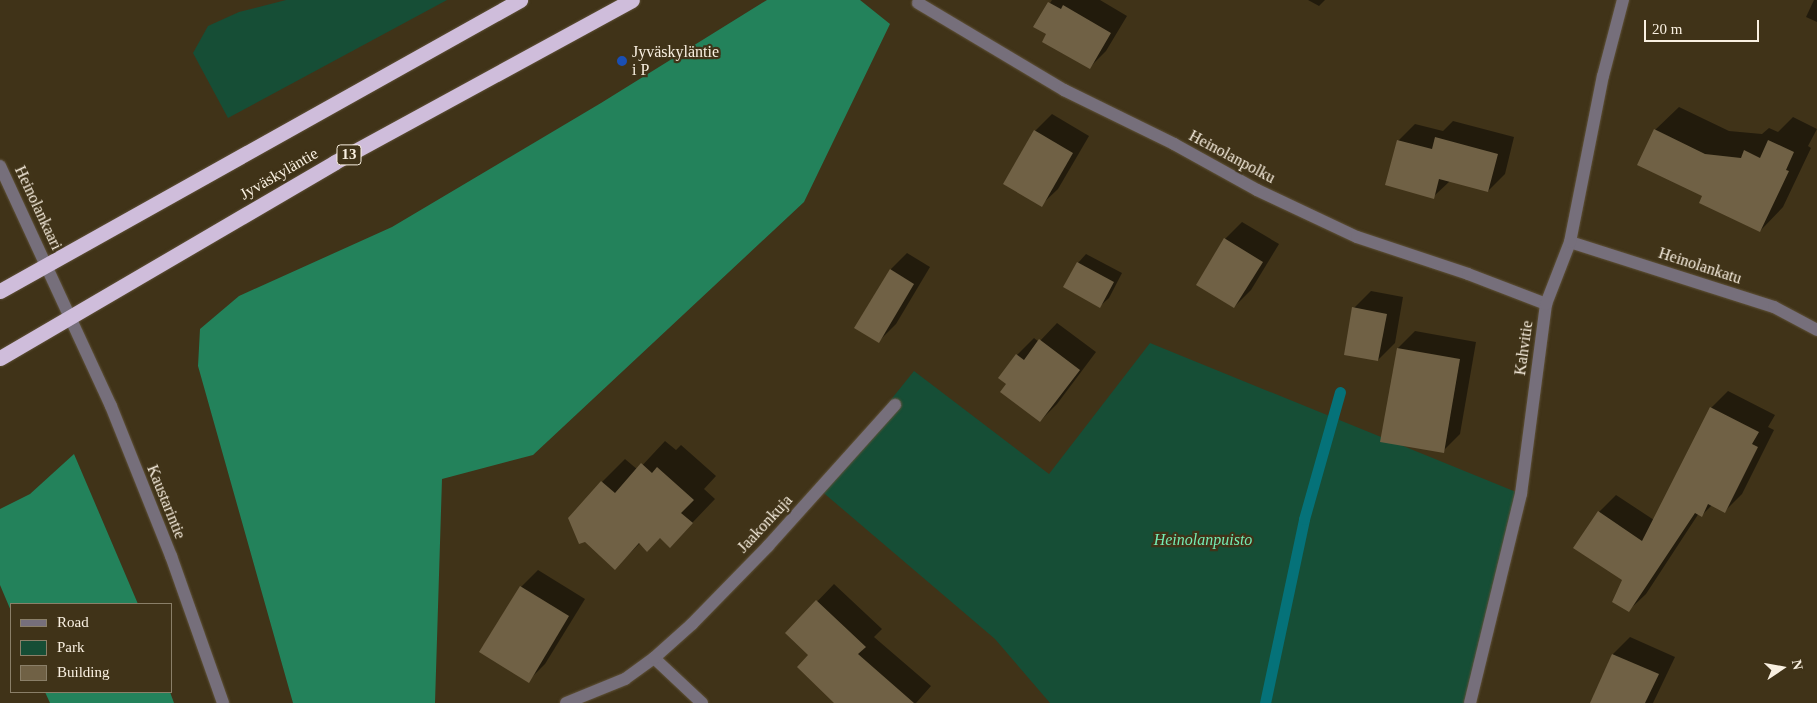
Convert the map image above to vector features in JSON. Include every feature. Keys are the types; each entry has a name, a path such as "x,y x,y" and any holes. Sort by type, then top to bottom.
{"highway":[{"name":"Jyväskyläntie","path":"0,290 520,0"},
{"name":"Jyväskyläntie","path":"0,358 335,162 632,0"}],"street":[{"name":"Kahvitie","path":"1470,703 1520,494 1546,304 1570,242 1603,76 1623,0"},
{"name":"Heinolanpolku","path":"918,3 1064,90 1340,229 1357,237 1468,274 1546,304"},
{"name":"Heinolankaari","path":"0,166 70,316"},
{"name":"Heinolankatu","path":"1570,242 1774,307 1817,330"},
{"name":"Kaustarintie","path":"70,316 111,406 171,556 223,703"},
{"name":"Jaakonkuja","path":"566,703 625,679 654,658 692,624 768,546 895,406"},
{"path":"654,658 702,703"}],"green space":[{"path":"286,0 447,0 228,118 193,53 208,26 239,12"},
{"path":"767,0 860,0 890,24 804,202 533,455 442,479 435,703 293,703 198,366 200,329 239,296 392,227 601,103"},
{"name":"Heinolanpuisto","path":"1150,343 1521,494 1466,703 1050,703 995,639 819,489 914,371 1049,474"},
{"path":"74,454 138,603 10,603 10,609 0,585 0,509 30,494"},
{"path":"45,693 170,693 174,703 50,703"}],"building":[{"path":"1048,2 1061,9 1063,5 1111,33 1090,69 1042,42 1046,34 1033,27"},
{"path":"1654,129 1705,154 1741,158 1744,150 1760,158 1768,140 1794,152 1786,170 1789,171 1760,232 1699,203 1702,196 1637,165"},
{"path":"1034,130 1073,153 1042,207 1003,184"},
{"path":"1435,137 1498,154 1488,192 1439,179 1434,199 1385,185 1397,140 1432,149"},
{"path":"1224,238 1263,262 1234,308 1196,285"},
{"path":"1077,262 1114,282 1100,308 1063,287"},
{"path":"890,269 914,284 879,343 854,328"},
{"path":"1352,307 1387,314 1378,361 1344,355"},
{"path":"1039,339 1080,370 1040,422 1000,392 1006,384 998,378 1016,354 1024,360"},
{"path":"1397,348 1460,359 1444,453 1380,442"},
{"path":"1710,407 1759,432 1752,444 1758,447 1725,513 1708,504 1702,517 1695,513 1629,612 1612,602 1622,580 1573,548 1598,511 1642,541"},
{"path":"641,463 652,473 657,467 694,500 681,513 693,523 670,548 660,538 647,552 639,543 615,570 585,542 579,544 568,518 601,481 615,493"},
{"path":"520,586 569,616 529,683 479,652"},
{"path":"816,600 866,647 858,654 914,703 834,703 797,667 808,655 785,633"},
{"path":"1612,654 1659,674 1645,703 1590,703"}],"waterway":[{"path":"1265,703 1304,519 1340,392"}],"place":[{"name":"Jyväskyläntie i P","path":"622,61"}]}
